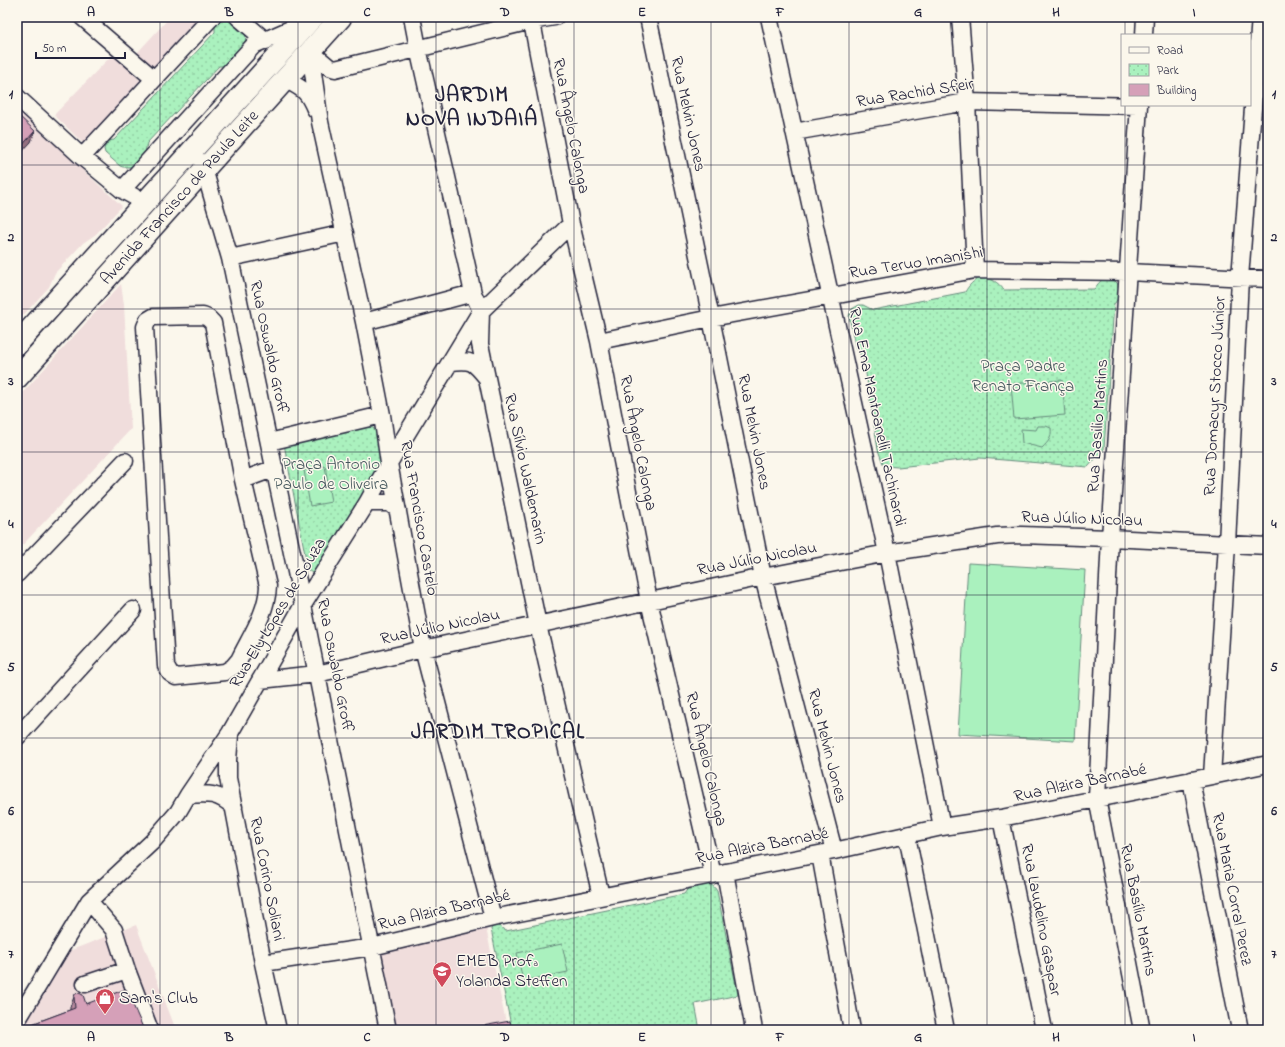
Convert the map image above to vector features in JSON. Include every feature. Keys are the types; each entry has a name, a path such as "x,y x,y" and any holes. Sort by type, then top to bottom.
{"main road":[{"name":"Avenida Francisco de Paula Leite","path":"17,378 341,17"},
{"name":"Avenida Francisco de Paula Leite","path":"17,344 311,19"}],"street":[{"path":"82,17 154,79"},
{"path":"82,157 212,17"},
{"name":"Rua Sílvio Waldemarin","path":"412,17 474,293 481,311 480,344 538,625 601,896"},
{"path":"310,51 329,67 335,69 531,19 555,17"},
{"name":"Rua Melvin Jones","path":"648,17 763,577 827,853 852,1030"},
{"name":"Rua Ema Mantoanelli Tachinardi","path":"770,17 887,553 942,827"},
{"path":"960,17 975,270"},
{"path":"1144,34 1146,17"},
{"name":"Rua Domacyr Stocco Júnior","path":"1212,776 1227,544 1240,278 1260,17"},
{"path":"243,19 266,41"},
{"path":"122,190 254,45 266,41 311,19"},
{"name":"Rua Ângelo Calonga","path":"531,19 571,224 599,341 649,601 719,873 754,1030"},
{"name":"Rua Francisco Castelo","path":"310,51 320,122 364,322 424,649 493,918"},
{"name":"Rua Francisco Castelo","path":"285,79 300,87 309,96 320,122"},
{"path":"17,97 82,157 122,190 133,196 142,205"},
{"name":"Rua Rachid Sfeir","path":"794,132 966,102 1121,105"},
{"name":"Rua Basilio Martins","path":"1097,798 1110,538 1139,106"},
{"name":"Rua Oswaldo Groff","path":"198,145 230,258 275,468 388,1030"},
{"name":"Rua Ely Lopes de Souza","path":"17,1021 89,901 152,842 178,812 230,733 303,605 367,503 389,463 481,311 571,224"},
{"path":"230,258 345,233"},
{"name":"Rua Teruo Imanishi","path":"599,341 711,318 975,270 1128,272 1268,279"},
{"path":"364,322 474,293"},
{"path":"203,316 208,318 213,323 243,480 268,586 268,598 239,660 233,667 225,672 176,677 170,673 166,666 145,327 148,320 153,317 203,316"},
{"path":"451,362 465,360 476,364 487,378"},
{"path":"269,442 382,415"},
{"path":"17,574 125,461"},
{"path":"243,480 275,468"},
{"path":"367,503 390,503 398,510"},
{"name":"Rua Júlio Nicolau","path":"260,680 317,674 424,649 763,577 887,553 997,536 1021,535 1110,538 1268,546"},
{"path":"17,737 134,610"},
{"name":"Rua Corino Soliani","path":"230,733 228,778 263,962 278,1030"},
{"name":"Rua Alzira Barnabé","path":"263,962 372,947 493,918 827,853 942,827 1001,818 1268,764"},
{"name":"Rua Maria Corral Perez","path":"1191,780 1240,1030"},
{"path":"188,795 202,793 213,795 224,798 234,807"},
{"name":"Rua Basílio Martins","path":"1097,798 1142,1030"},
{"name":"Rua Laudelino Gaspar","path":"1001,818 1044,1030"},
{"path":"907,836 946,1030"},
{"path":"89,901 114,930 127,970 150,1030"},
{"path":"85,984 127,970"}],"shaded area":[{"path":"170,17 202,17 154,69 137,53"},
{"path":"113,54 142,82 83,143 54,115"},
{"path":"17,110 122,206 96,234 83,243 55,273 49,287 17,322"},
{"path":"121,284 124,305 131,429 17,551 17,399"},
{"path":"136,925 176,1030 19,1030 69,951"},
{"name":"EMEB Profª Yolanda Steffen","path":"486,928 507,1027 492,1030 394,1030 379,949"}],"green space":[{"path":"222,19 231,20 246,34 245,44 226,66 219,66 147,143 145,153 134,165 131,167 120,166 105,153 104,149 107,141 114,140 215,32 215,24"},
{"name":"Praça Padre Renato França","path":"980,278 994,281 1004,290 1094,289 1100,281 1108,279 1113,280 1118,285 1119,294 1114,304 1104,449 1088,467 980,458 898,467 884,466 878,450 864,361 855,345 849,316 852,309 859,305 863,305 873,310 965,292 975,280"},
{"path":"1062,380 1065,415 1014,419 1011,384"},
{"name":"Praça Antonio Paulo de Oliveira","path":"363,426 373,428 379,432 385,463 314,573 312,573 308,570 284,444"},
{"path":"1038,426 1046,426 1051,428 1050,437 1044,446 1042,448 1022,443 1021,429 1036,430"},
{"path":"325,466 331,502 310,506 304,470"},
{"path":"968,563 1085,570 1075,741 958,734"},
{"path":"692,883 709,884 717,891 738,995 695,1004 700,1030 512,1030 491,929 494,923 506,931 684,894"},
{"path":"562,944 568,972 523,981 517,953"}],"building":[{"path":"17,114 35,131 17,151"},
{"path":"126,989 144,1030 35,1030 32,1024 75,1008 75,994 79,993 83,995 86,1004"},
{"path":"510,1021 512,1030 461,1030"}],"place":[{"name":"EMEB Profª Yolanda Steffen","path":"442,988"},
{"name":"Sam's Club","path":"105,1015"}],"district":[{"name":"JARDIM NOVA INDAIÁ","path":"472,108"},
{"name":"JARDIM TROPICAL","path":"498,733"}]}
